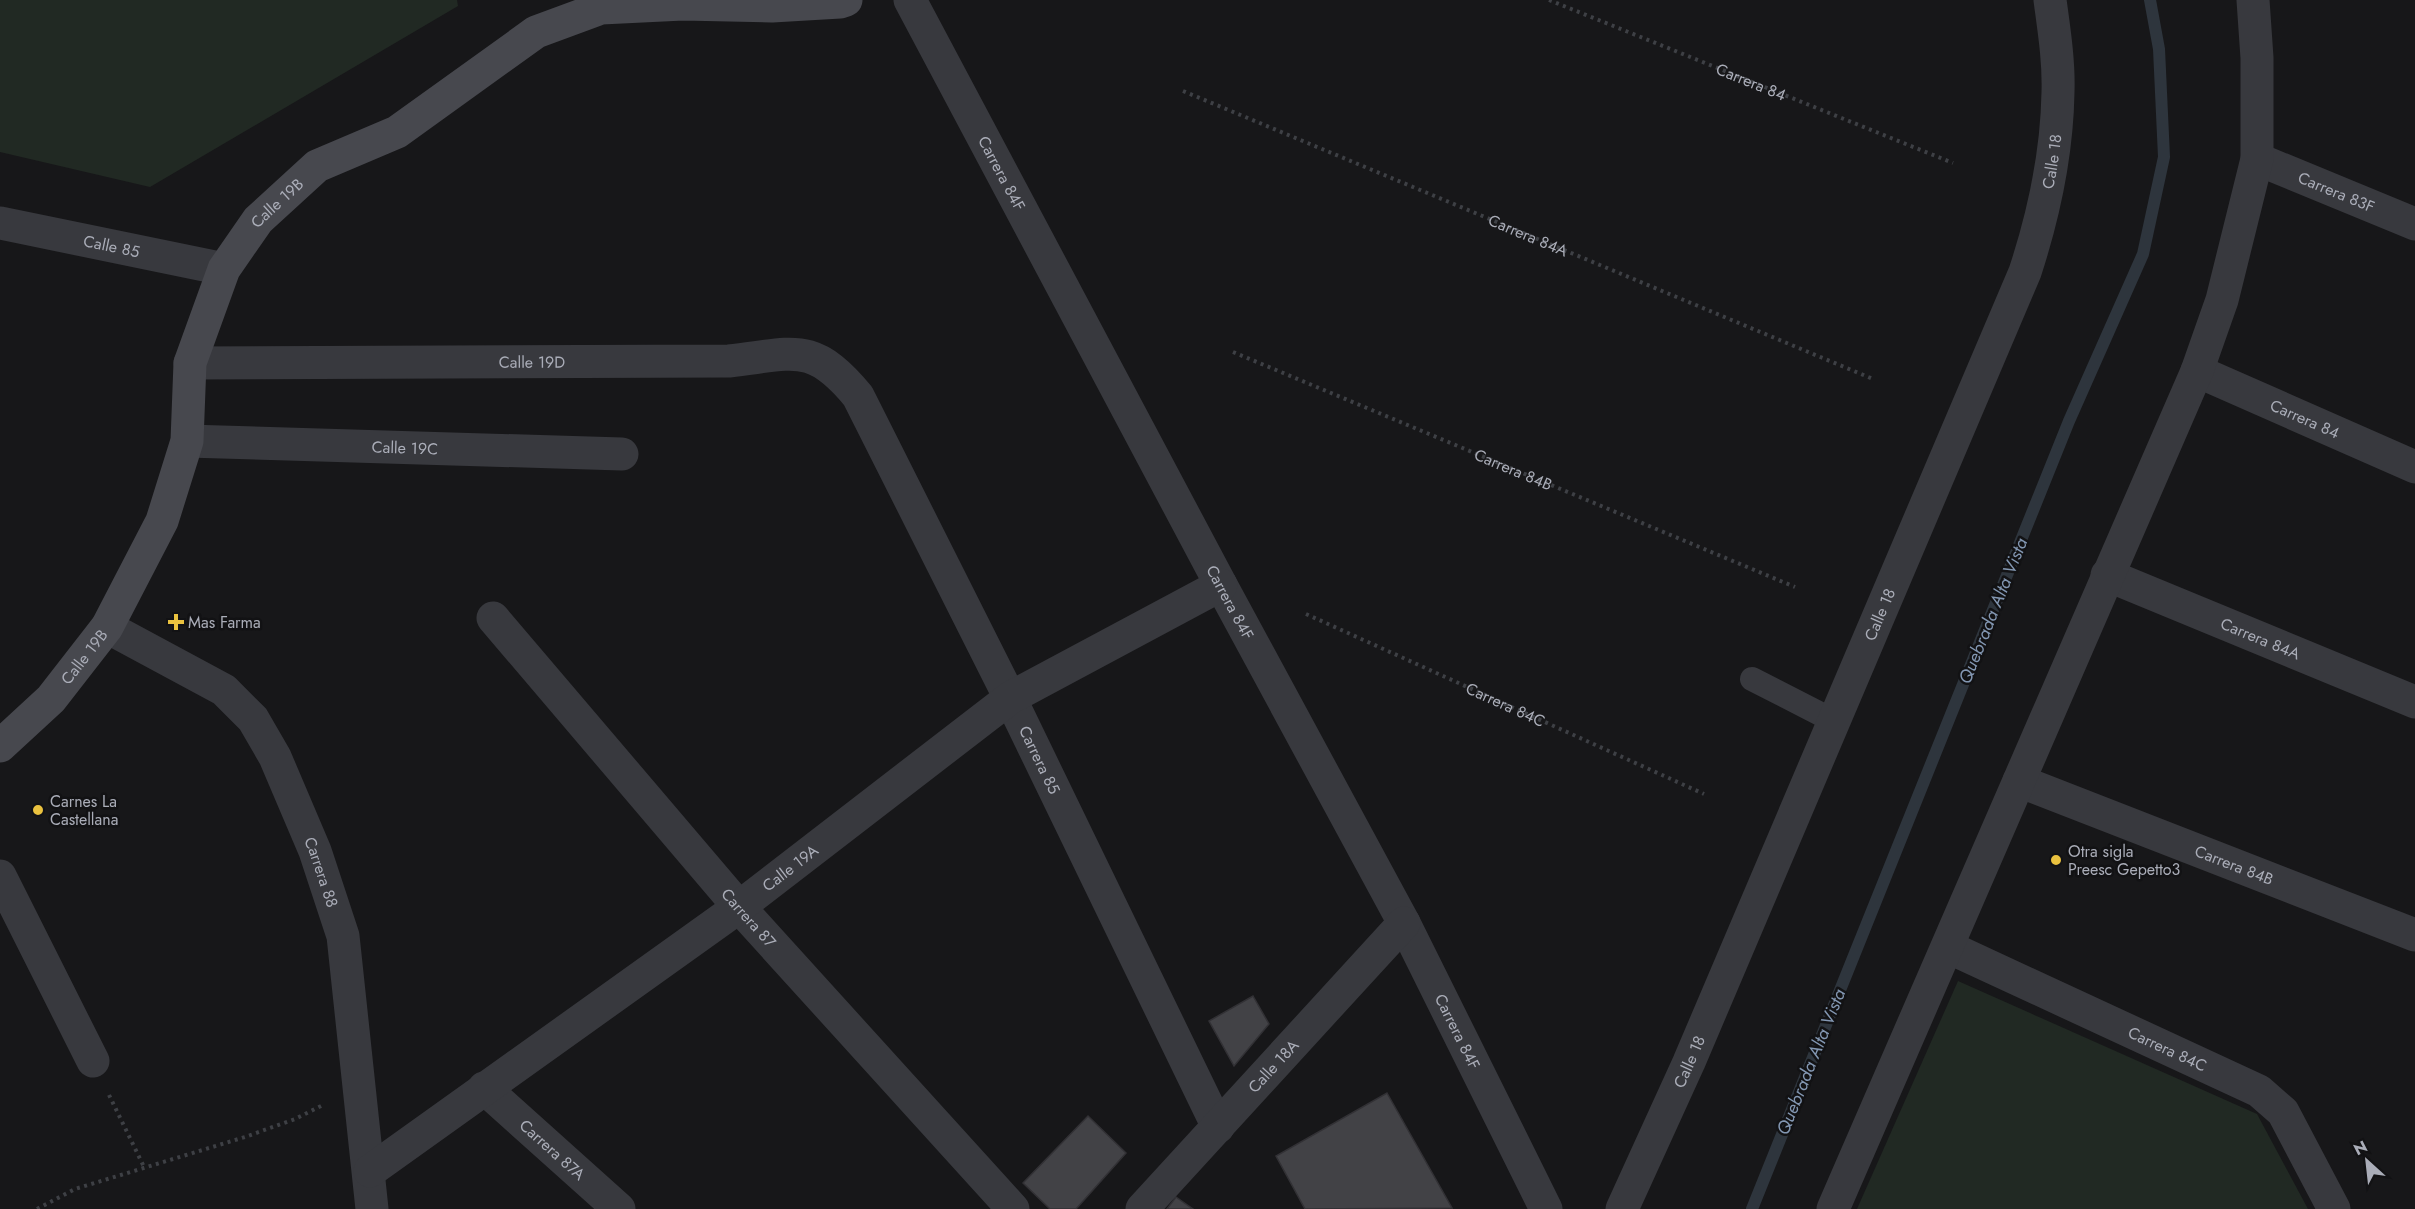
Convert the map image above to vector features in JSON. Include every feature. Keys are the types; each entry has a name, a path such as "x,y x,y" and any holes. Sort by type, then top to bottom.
{"street":[{"name":"Calle 19B","path":"0,746 51,699 107,627 162,521 187,441 190,363 224,269 258,220 317,166 398,132 536,32 601,8 683,4 772,6 846,0"},
{"name":"Carrera 84F","path":"910,0 1221,585 1404,923 1546,1209"},
{"name":"Calle 18","path":"1622,1209 1689,1062 2025,272 2041,221 2052,155 2058,91 2050,0"},
{"path":"1833,1209 1948,947 2106,575 2197,371 2222,300 2257,159 2257,58 2253,0"},
{"name":"Carrera 83F","path":"2257,159 2415,224"},
{"name":"Calle 85","path":"0,224 224,269"},
{"name":"Calle 19D","path":"190,363 729,361 800,353 827,364 858,396"},
{"name":"Carrera 84","path":"2197,371 2415,467"},
{"name":"Carrera 85","path":"858,396 1010,698 1218,1127"},
{"name":"Calle 19C","path":"187,441 622,454"},
{"name":"Carrera 84A","path":"2106,575 2415,702"},
{"name":"Calle 19A","path":"370,1171 739,907 1010,698 1221,585"},
{"name":"Carrera 87","path":"494,618 739,907 1013,1209"},
{"name":"Carrera 88","path":"107,627 224,690 253,719 275,757 315,851 343,936 370,1171 372,1209"},
{"name":"Carrera 84B","path":"2019,781 2415,935"},
{"path":"0,876 93,1061"},
{"name":"Calle 18A","path":"1142,1209 1404,923"},
{"name":"Carrera 84C","path":"1948,947 2259,1091 2283,1112 2334,1209"},
{"name":"Carrera 87A","path":"484,1088 619,1209"}],"lane":[{"path":"1752,679 1834,721"}],"path":[{"name":"Carrera 84","path":"1549,0 1953,163"},
{"name":"Carrera 84A","path":"1184,91 1873,379"},
{"name":"Carrera 84B","path":"1233,352 1795,586"},
{"name":"Carrera 84C","path":"1306,614 1704,794"},
{"path":"93,1061 144,1167"},
{"path":"37,1209 75,1189 245,1137 295,1119 359,1088"}],"shaded area":[{"path":"0,0 457,0 458,6 150,187 0,152"},
{"path":"1958,981 2257,1114 2308,1209 1857,1209"}],"building":[{"path":"1253,996 1269,1024 1234,1066 1209,1021"},
{"path":"1387,1093 1452,1208 1305,1209 1276,1156"},
{"path":"1088,1116 1126,1153 1076,1209 1050,1209 1023,1183"},
{"path":"1176,1197 1193,1209 1167,1209"}],"waterway":[{"name":"Quebrada Alta Vista","path":"1752,1209 2069,421 2143,254 2164,157 2159,49 2150,0"}],"place":[{"name":"Mas Farma","path":"176,622"},
{"name":"Carnes La Castellana","path":"38,810"},
{"name":"Otra sigla Preesc Gepetto3","path":"2056,860"}]}
